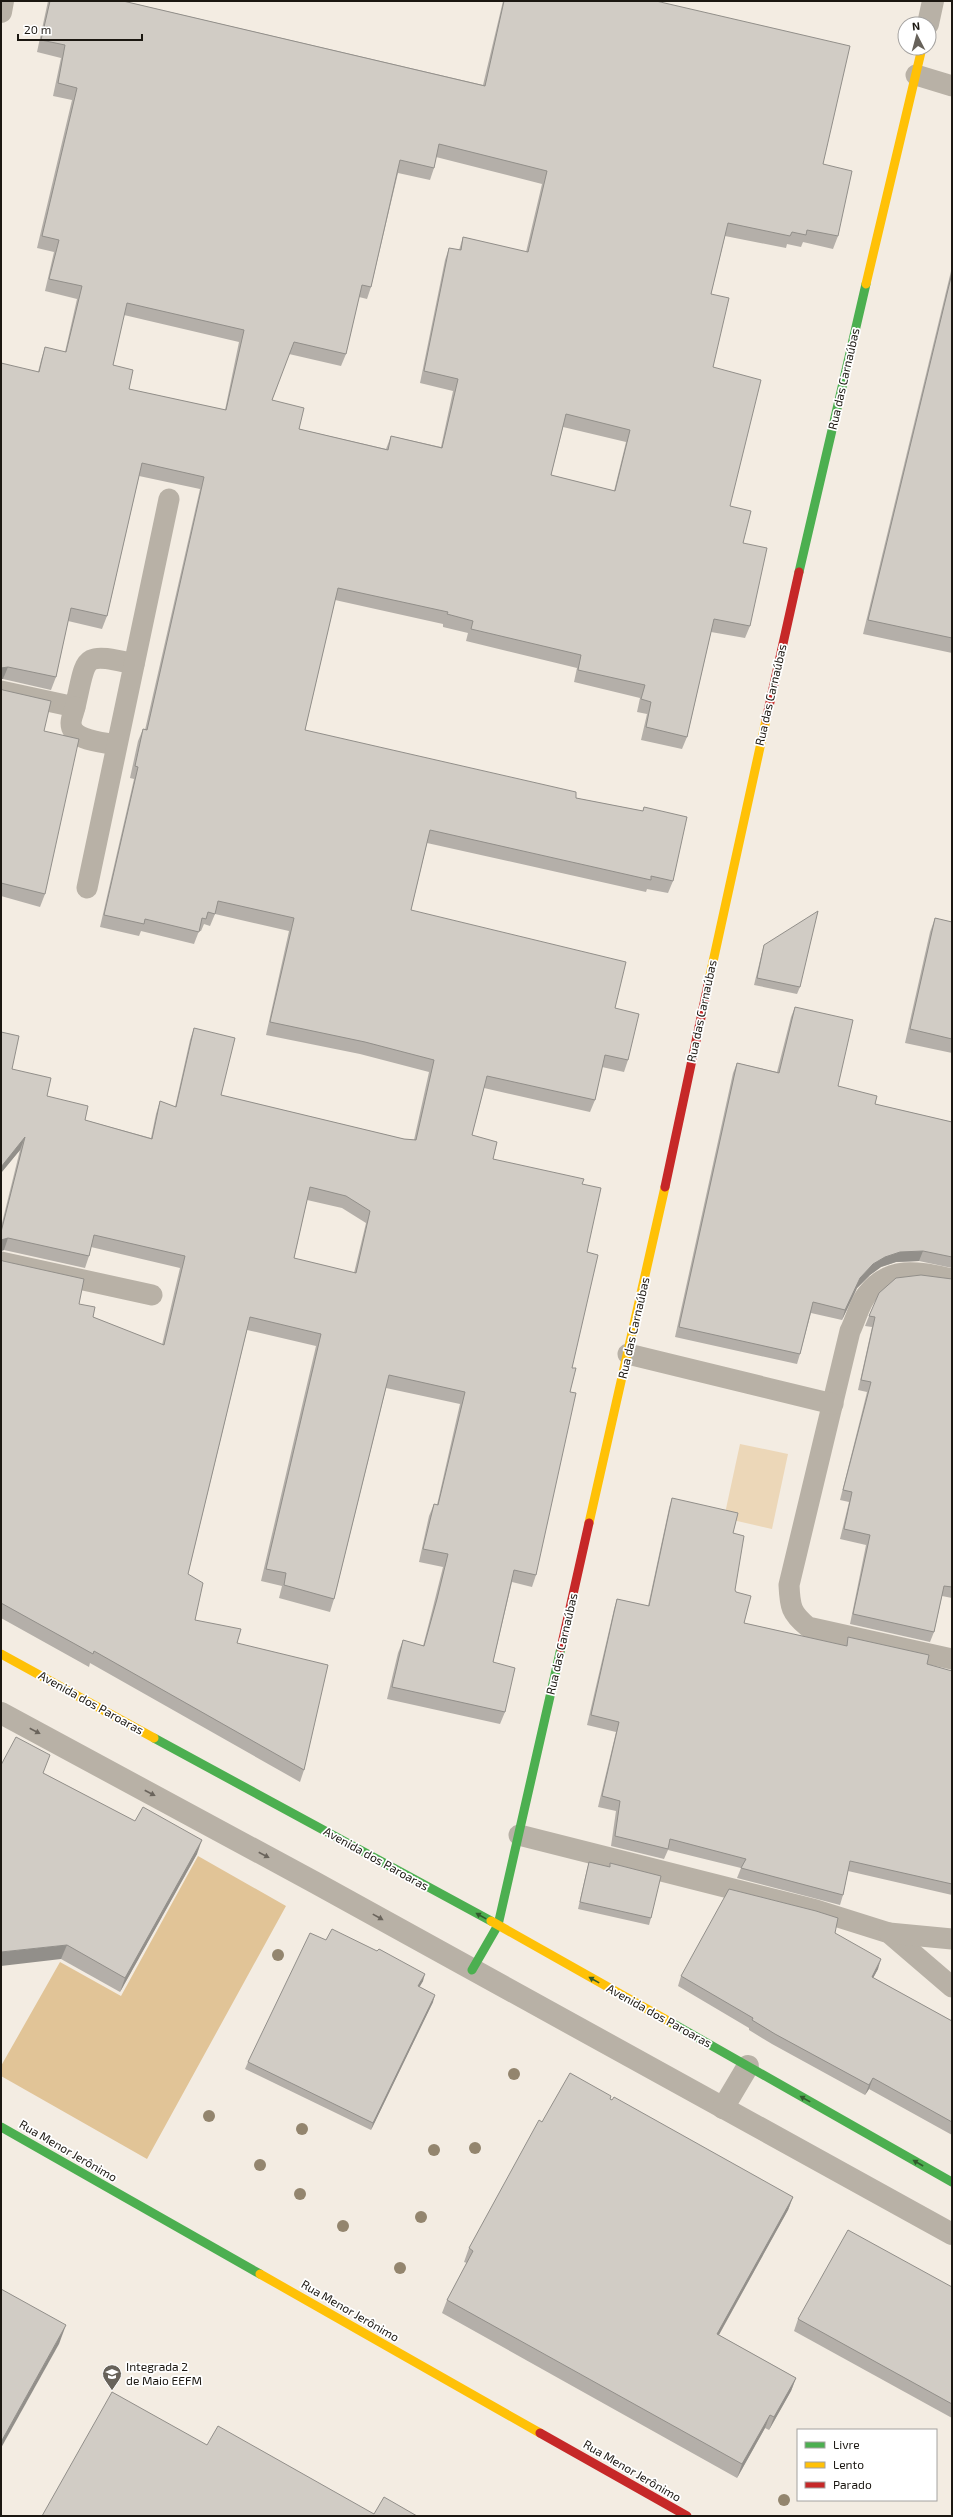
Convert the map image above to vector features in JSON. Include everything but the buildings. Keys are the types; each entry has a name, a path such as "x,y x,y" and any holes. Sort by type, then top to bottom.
{"street":[{"path":"1,12 4,1"},
{"path":"930,16 933,1"},
{"name":"Rua das Carnaúbas","path":"472,1970 498,1925 628,1354 808,528 920,56"},
{"name":"Avenida dos Paroaras","path":"1,1654 498,1925 952,2182"},
{"path":"1,1713 952,2234"},
{"path":"724,2108 748,2066"},
{"name":"Rua Menor Jerônimo","path":"1,2127 687,2516"}],"lane":[{"path":"916,75 952,86"},
{"path":"87,888 169,499"},
{"path":"116,745 80,736 74,732 71,723 84,668 91,659 101,656 134,664"},
{"path":"1,691 75,707"},
{"path":"1,1262 152,1295"},
{"path":"952,1279 910,1271 888,1277 868,1292 850,1331 789,1585 790,1604 795,1616 808,1627 952,1659"},
{"path":"628,1354 833,1404"},
{"path":"519,1835 816,1910 889,1933 952,1939"},
{"path":"889,1933 952,1987"}],"shaded area":[{"path":"740,1444 788,1454 772,1529 724,1518"},
{"path":"198,1856 286,1906 147,2159 1,2076 1,2066 60,1962 121,1996"}],"traffic: fast":[{"path":"799,572 866,284"},
{"path":"472,1970 498,1925 561,1648"},
{"path":"154,1738 491,1921"},
{"path":"670,2022 952,2182"},
{"path":"1,2127 260,2274"}],"traffic: slow":[{"path":"866,284 920,56"},
{"path":"709,980 766,720"},
{"path":"589,1523 665,1187"},
{"path":"1,1654 154,1738"},
{"path":"491,1921 670,2022"},
{"path":"260,2274 540,2433"}],"traffic: jam":[{"path":"766,720 799,572"},
{"path":"665,1187 709,980"},
{"path":"561,1648 589,1523"},
{"path":"540,2433 687,2516"}],"place":[{"name":"Integrada 2 de Maio EEFM","path":"112,2391"}]}
